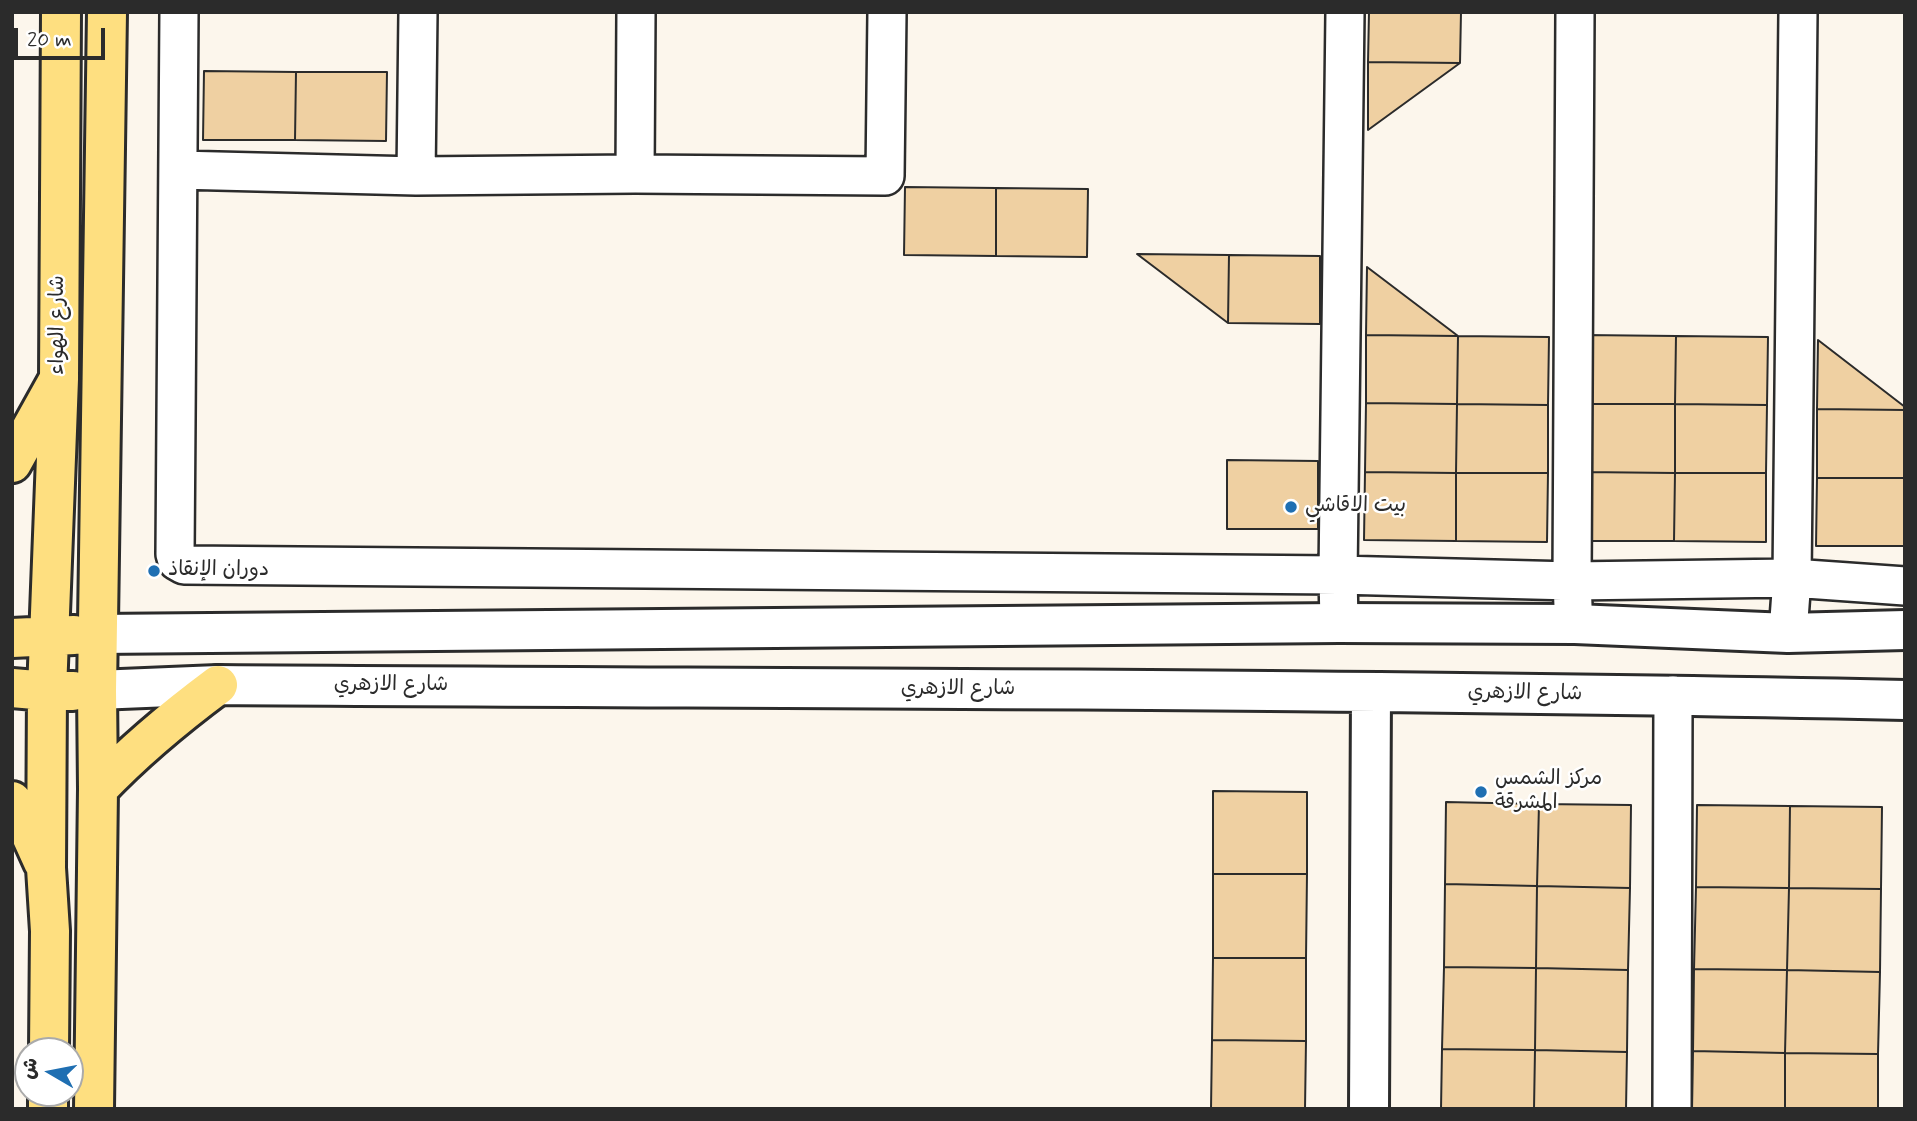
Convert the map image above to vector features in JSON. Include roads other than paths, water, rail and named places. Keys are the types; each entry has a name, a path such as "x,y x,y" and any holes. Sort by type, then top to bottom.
{"main road":[{"name":"شارع الهواء","path":"48,1037 50,931 30,689 30,637 59,379 61,12"},
{"name":"شارع الهواء","path":"94,1109 97,634 107,12"},
{"path":"12,463 59,379"},
{"path":"30,637 97,634"},
{"path":"98,789 125,760 218,685"},
{"name":"شارع الازهري","path":"30,689 97,690"},
{"path":"12,801 24,820 46,868"}],"street":[{"path":"179,12 174,554 177,561 184,565 1338,575 1572,581 1792,578 1905,586"},
{"path":"416,176 418,12"},
{"path":"635,174 636,12"},
{"path":"178,170 416,176 885,176 887,12"},
{"path":"1339,623 1345,12"},
{"path":"1575,12 1572,581 1575,624"},
{"path":"1788,632 1792,578 1798,12"},
{"path":"97,634 1339,623 1575,624 1788,632 1905,630"},
{"name":"شارع الازهري","path":"97,690 218,685 1371,692 1905,700"},
{"path":"1369,1109 1371,692"},
{"path":"1672,1109 1673,695"}],"place":[{"name":"بيت الاقاشي","path":"1291,507"},
{"name":"دوران الإنقاذ","path":"154,571"},
{"name":"مركز الشمس المشرقة","path":"1481,792"}]}
